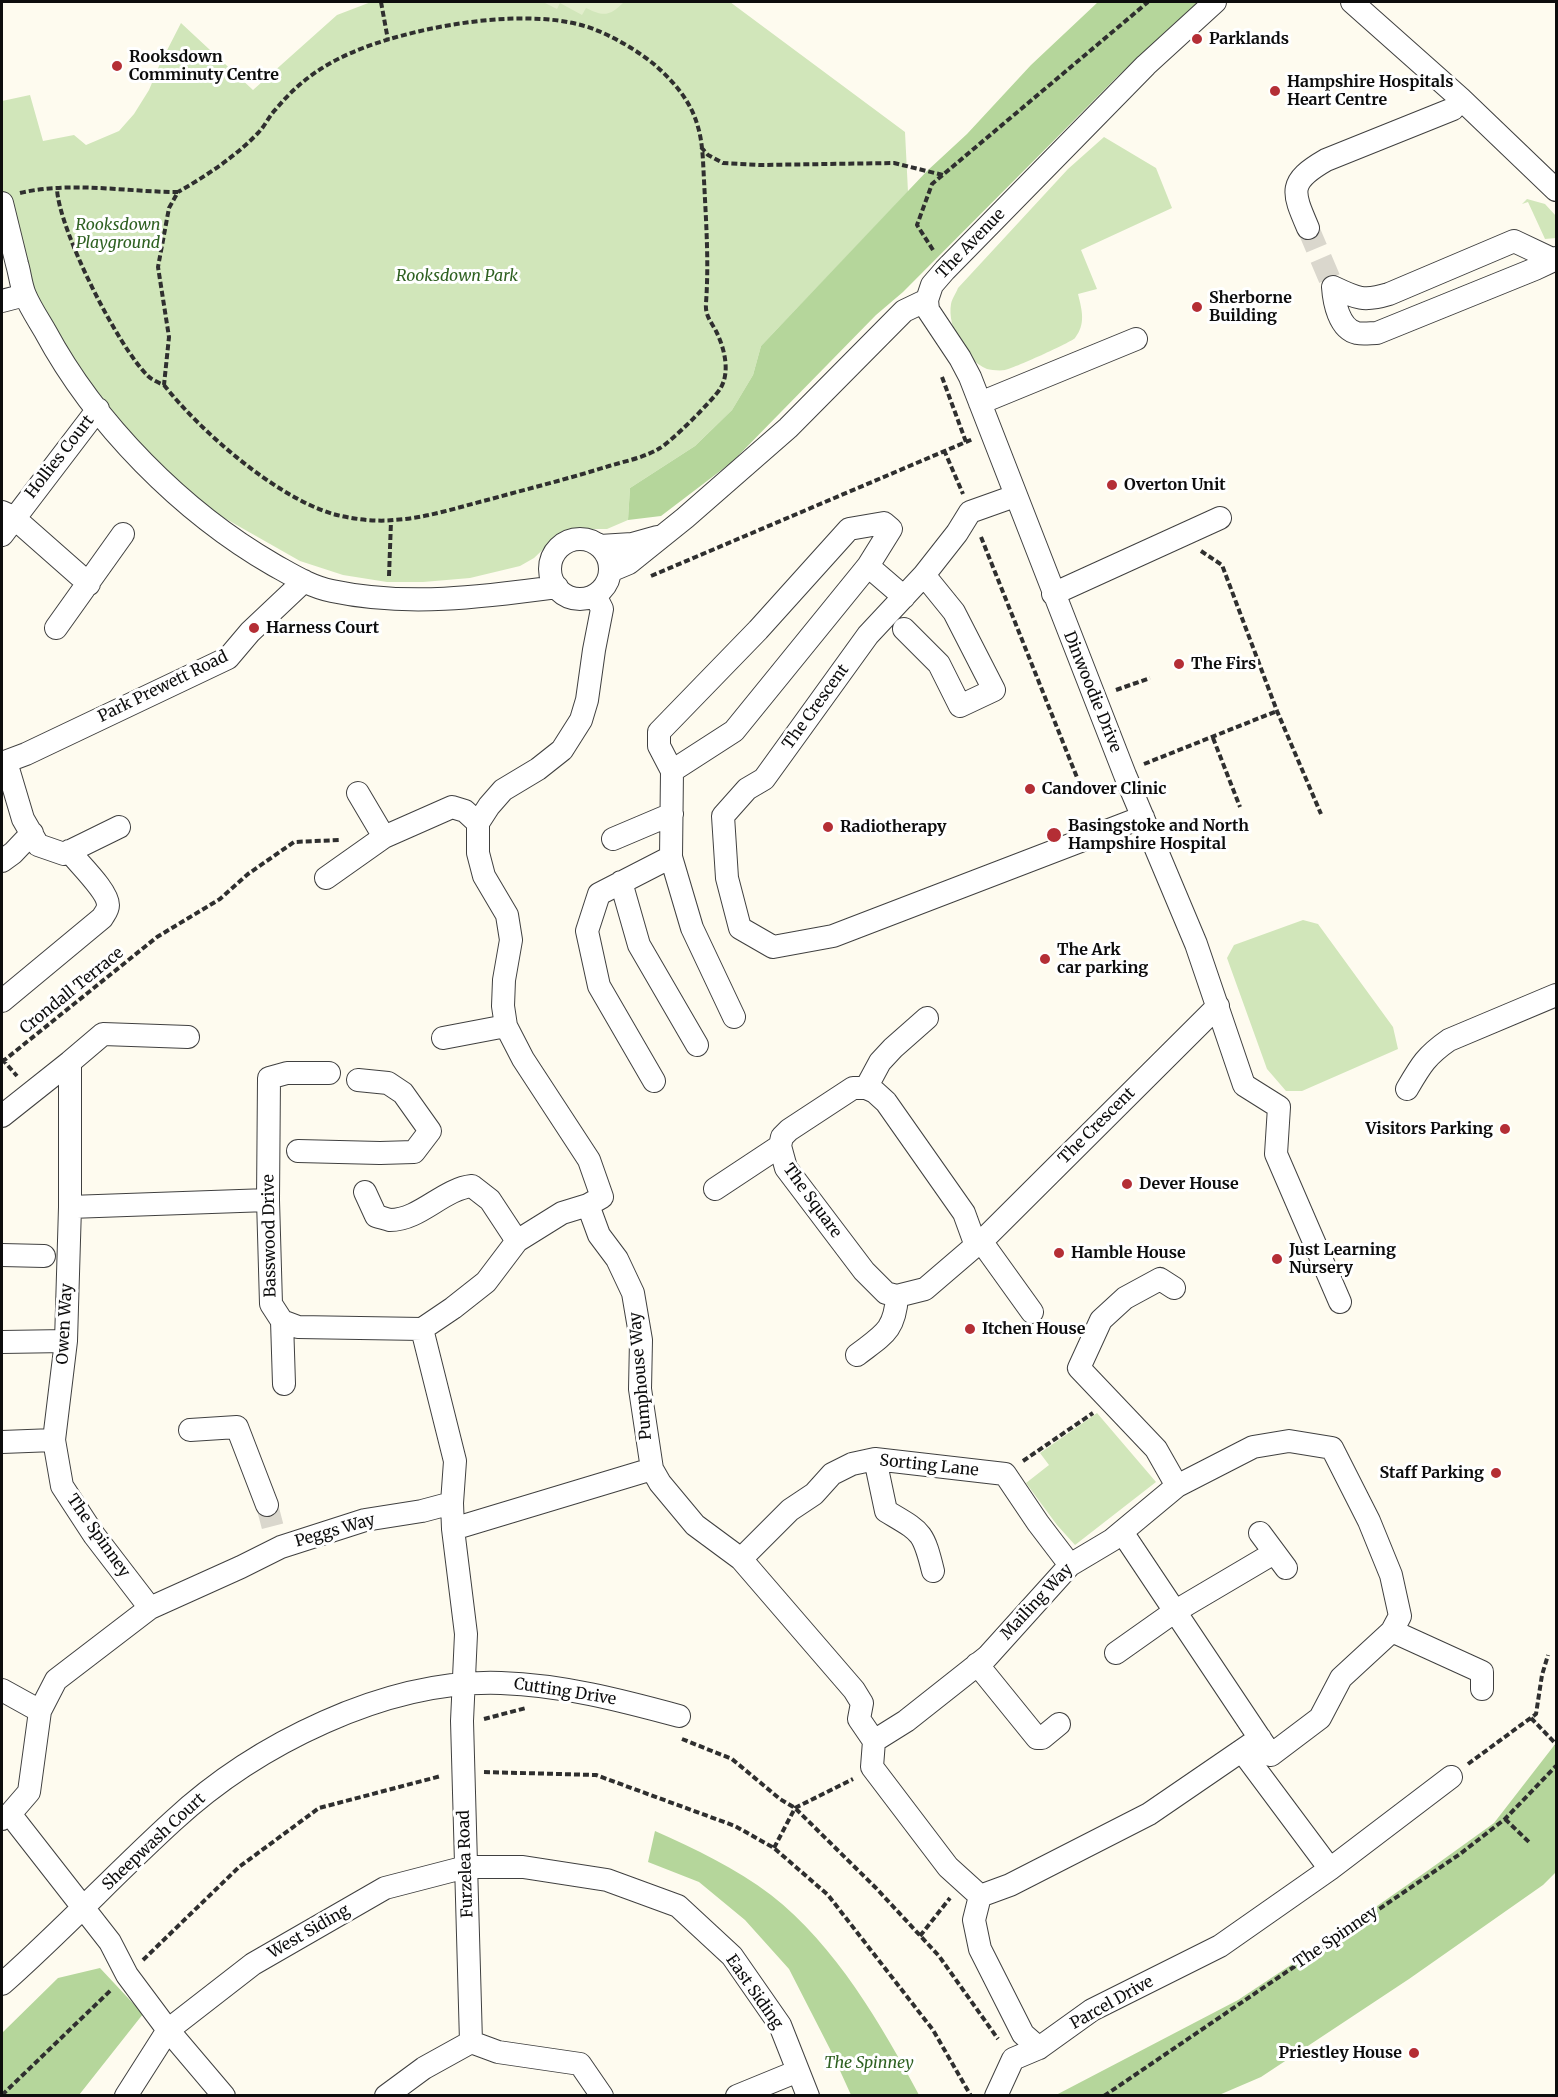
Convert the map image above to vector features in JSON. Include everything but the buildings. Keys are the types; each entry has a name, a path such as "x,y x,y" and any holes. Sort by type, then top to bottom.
{"street":[{"name":"The Avenue","path":"927,300 932,285 945,270 1146,65 1215,2"},
{"path":"1352,2 1460,98 1557,189"},
{"path":"1308,228 1296,200 1299,180 1307,171 1326,160 1453,109 1460,98"},
{"path":"6,199 25,295 61,360 138,457 177,494 247,549 303,581 330,591 416,601 468,598 554,578"},
{"path":"1514,241 1556,259 1377,333 1356,333 1344,325 1334,300 1333,287 1353,297 1371,300 1514,241"},
{"path":"2,301 25,295"},
{"path":"610,571 629,563 671,529 788,428 904,311 927,300"},
{"name":"Dinwoodie Drive","path":"927,300 928,310 970,377 1053,594 1196,944 1244,1085 1279,1107 1276,1154 1340,1302"},
{"path":"980,403 1136,339"},
{"name":"Hollies Court","path":"5,521 98,409"},
{"path":"970,512 1015,495"},
{"name":"The Crescent","path":"970,512 957,533 924,575 868,635 764,779 747,789 723,816 726,878 740,928 773,947 833,936 1143,817"},
{"path":"1053,594 1220,518"},
{"path":"5,521 88,584"},
{"path":"672,771 734,731 868,566 891,529 884,523 849,529 758,630 659,732 659,746 672,771 671,857 692,927 734,1017"},
{"path":"600,546 610,563 608,582 602,590 587,597 564,594 554,578 552,559 564,544 582,539 600,546 642,542 671,529"},
{"path":"56,628 123,534"},
{"path":"868,566 904,597"},
{"path":"904,629 939,664 960,706 994,690 954,612 924,575"},
{"name":"Park Prewett Road","path":"4,763 228,658 250,632 303,581"},
{"path":"462,1685 466,1634 453,1529 455,1461 422,1329 486,1282 517,1241 562,1214 588,1205 602,1197 589,1160 523,1059 506,1026 503,1006 504,980 511,940 507,915 484,876 478,853 478,823 489,806 503,790 552,759 571,738 581,720 587,700 594,650 589,628 587,597"},
{"path":"4,763 24,819 38,845 64,854 119,827"},
{"path":"358,793 384,837"},
{"path":"326,878 384,837 452,807 465,811 478,823"},
{"path":"613,839 672,814"},
{"path":"2,861 32,833"},
{"path":"2,1001 102,918 107,910 109,903 105,894 69,851"},
{"path":"654,1081 599,986 587,931 599,894 671,857"},
{"path":"621,882 639,945 697,1045"},
{"path":"1407,1089 1422,1062 1449,1040 1557,995"},
{"name":"The Crescent","path":"982,1240 1218,1006"},
{"path":"927,1018 880,1062 866,1088 876,1092 886,1102 1032,1312"},
{"path":"443,1038 506,1026"},
{"path":"2,1116 103,1034 188,1037"},
{"name":"Owen Way","path":"54,1440 66,1341 70,1207 70,1062"},
{"name":"Basswood Drive","path":"329,1073 288,1073 269,1078 270,1304 282,1321 298,1327 422,1329"},
{"path":"298,1151 414,1152 430,1131 402,1093 388,1083 358,1080"},
{"name":"The Square","path":"866,1088 853,1088 822,1107 789,1130 782,1137 780,1146 786,1168 864,1271 886,1293 897,1296"},
{"path":"715,1189 780,1146"},
{"path":"365,1192 376,1216 390,1220 412,1215 459,1187 472,1186 490,1200 517,1241"},
{"path":"70,1207 268,1200"},
{"name":"Pumphouse Way","path":"588,1205 599,1235 617,1259 633,1293 641,1340 640,1389 652,1469 660,1483 695,1525 741,1559 854,1690 862,1703 859,1719 874,1741 872,1767 948,1867 980,1896"},
{"path":"857,1355 885,1334 892,1325 897,1313 897,1296 924,1289 982,1240"},
{"path":"2,1256 44,1256"},
{"path":"1174,1288 1160,1279 1125,1299 1101,1320 1079,1368 1156,1449 1177,1486"},
{"path":"282,1321 284,1384"},
{"path":"2,1342 66,1341"},
{"path":"190,1430 237,1427 267,1505"},
{"path":"2,1442 54,1440"},
{"name":"The Spinney","path":"54,1440 62,1486 94,1534 150,1608"},
{"name":"Mailing Way","path":"874,1741 906,1721 987,1656 1070,1565 1113,1540 1177,1486 1253,1447 1289,1441 1332,1448 1369,1521 1391,1575 1400,1616 1392,1631"},
{"path":"874,1459 886,1511 920,1532 927,1545 933,1571"},
{"name":"Sorting Lane","path":"741,1559 790,1510 814,1494 832,1474 852,1464 874,1459 1005,1473"},
{"path":"453,1529 652,1469"},
{"path":"1005,1473 1038,1523 1070,1565"},
{"name":"Peggs Way","path":"6,1816 29,1792 40,1711 57,1680 150,1608 241,1567 277,1537 422,1511 452,1503"},
{"path":"1122,1532 1258,1748 1330,1869"},
{"path":"1116,1653 1174,1612 1280,1561 1260,1533"},
{"path":"1039,2048 1023,2034 980,1949 974,1920 980,1896 1010,1885 1149,1814 1258,1748 1320,1718 1341,1678 1392,1631 1482,1672 1482,1689"},
{"path":"977,1664 1037,1738 1042,1738 1059,1724"},
{"name":"Cutting Drive","path":"462,1685 499,1683 600,1695 677,1726"},
{"name":"Furzelea Road","path":"462,1685 462,1771 471,2042"},
{"name":"Sheepwash Court","path":"2,1984 84,1908 173,1820 252,1759 285,1740 326,1721 429,1689 462,1685"},
{"path":"2,1690 40,1711"},
{"name":"Parcel Drive","path":"1012,2059 1039,2048 1092,2010 1220,1946 1330,1869 1451,1777"},
{"path":"6,1816 84,1908 110,1942 127,1975 168,2030 224,2096"},
{"name":"West Siding","path":"126,2096 168,2030 253,1964 385,1888 466,1867"},
{"name":"East Siding","path":"466,1867 523,1867 607,1880 678,1906 732,1956 780,2025 808,2096"},
{"path":"386,2096 411,2087 424,2068 471,2042 498,2052 580,2064 602,2096"},
{"path":"996,2096 1012,2059"},
{"path":"737,2096 798,2071"}],"path":[{"path":"381,2 388,39"},
{"path":"945,270 917,225 932,184 1148,2"},
{"path":"57,189 65,225 81,262 120,338 149,378 164,385 179,404 237,456 310,506 336,515 391,521 436,514 587,473 658,450 721,388 726,374 724,349 705,313 707,251 699,128 689,106 672,81 649,60 594,29 554,20 498,20 447,25 388,39 329,63 301,81 274,111 259,133 225,162 178,192 169,208 158,267 169,337 164,385"},
{"path":"701,147 708,155 723,163 760,165 894,163 943,175"},
{"path":"6,199 37,189 178,192"},
{"path":"648,577 944,450 990,433"},
{"path":"944,450 1080,785"},
{"path":"388,598 391,521"},
{"path":"1195,547 1222,565 1277,711 1322,814"},
{"path":"1115,691 1150,678"},
{"path":"1136,767 1277,711"},
{"path":"1213,738 1240,807"},
{"name":"Crondall Terrace","path":"2,1062 157,937 220,899 248,874 294,842 350,840"},
{"path":"1005,1473 1111,1401"},
{"path":"1451,1777 1536,1714 1542,1675 1548,1655"},
{"path":"462,1721 504,1715 532,1706"},
{"path":"1531,1718 1557,1744"},
{"path":"677,1726 732,1759 780,1799 795,1808 876,1888 939,1956 1012,2059"},
{"name":"The Spinney","path":"1104,2096 1460,1854 1505,1819 1557,1766"},
{"path":"2,2095 239,1867 319,1808 462,1771 596,1775 735,1826 774,1848 828,1895 933,2030 971,2096"},
{"path":"774,1848 795,1808 860,1775"},
{"path":"1505,1819 1529,1842"},
{"path":"920,1936 950,1898 956,1900"}],"green space":[{"name":"Rooksdown Park","path":"371,2 730,2 905,132 908,192 761,346 753,375 732,410 695,446 630,488 628,520 607,529 570,529 556,537 534,558 520,566 470,578 387,582 343,575 300,561 219,515 162,470 104,404 29,293 2,192 2,101 30,95 43,141 74,135 86,145 119,131 134,114 149,90 181,23 253,90 337,15"},
{"path":"543,2 624,2 606,14 586,8 582,15 560,3 557,9"},
{"path":"1098,2 1198,2 1117,77 903,292 876,315 732,462 661,516 628,520 630,488 695,446 732,410 753,375 761,346 927,171 967,134 1031,65"},
{"path":"1104,137 1156,168 1172,208 1081,250 1097,289 1078,294 1082,322 1075,338 1010,369 987,369 979,365 959,342 952,323 951,304 958,288 1068,169"},
{"path":"1527,199 1545,204 1556,216 1556,238 1545,239 1528,202 1522,204"},
{"path":"1303,920 1318,924 1393,1027 1398,1049 1302,1091 1286,1091 1267,1069 1227,958 1234,945"},
{"path":"1097,1413 1156,1482 1075,1545 1026,1483 1049,1465 1040,1453"},
{"path":"1556,1743 1556,1872 1543,1885 1409,1979 1261,2077 1219,2095 1056,2095 1238,2000 1430,1869 1494,1823"},
{"name":"The Spinney","path":"655,1831 744,1876 794,1915 816,1938 855,1987 919,2095 851,2095 789,1969 745,1920 699,1882 648,1862"},
{"path":"100,1968 143,2014 79,2095 2,2096 2,2033 58,1978"}],"tunnel":[{"path":"1308,228 1333,287"},
{"path":"267,1505 273,1528"}],"place":[{"name":"Parklands","path":"1197,39"},
{"name":"Rooksdown Comminuty Centre","path":"117,66"},
{"name":"Hampshire Hospitals Heart Centre","path":"1275,91"},
{"name":"Sherborne Building","path":"1197,307"},
{"name":"Overton Unit","path":"1112,485"},
{"name":"Harness Court","path":"254,628"},
{"name":"The Firs","path":"1179,664"},
{"name":"Candover Clinic","path":"1030,789"},
{"name":"Radiotherapy","path":"828,827"},
{"name":"Basingstoke and North Hampshire Hospital","path":"1054,835"},
{"name":"The Ark car parking","path":"1045,959"},
{"name":"Visitors Parking","path":"1505,1129"},
{"name":"Dever House","path":"1127,1184"},
{"name":"Hamble House","path":"1059,1253"},
{"name":"Just Learning Nursery","path":"1277,1259"},
{"name":"Itchen House","path":"970,1329"},
{"name":"Staff Parking","path":"1496,1473"},
{"name":"Priestley House","path":"1414,2053"}],"park label":[{"name":"Rooksdown Playground","path":"118,234"}]}
